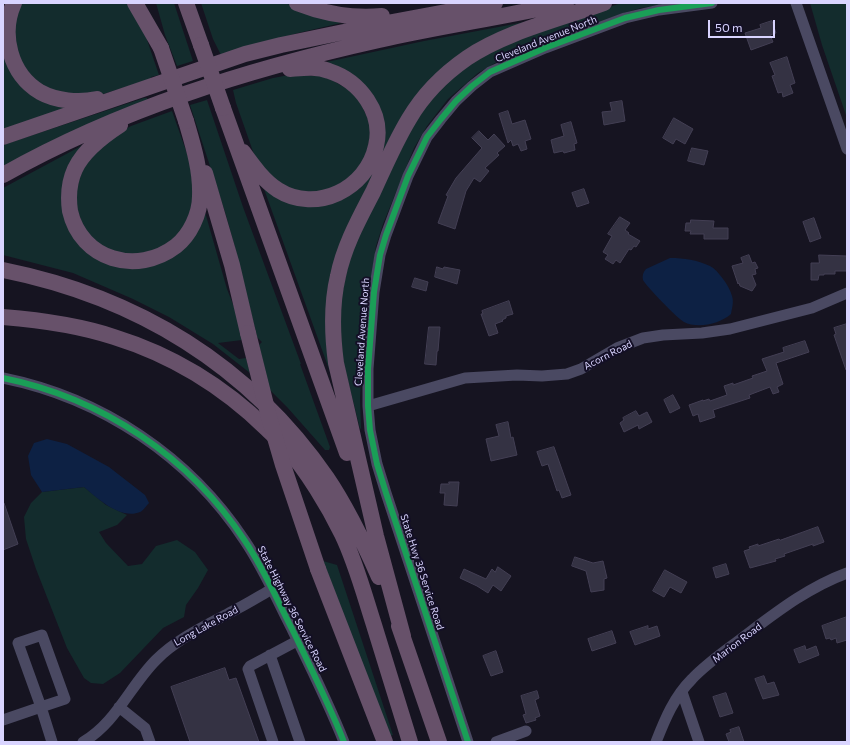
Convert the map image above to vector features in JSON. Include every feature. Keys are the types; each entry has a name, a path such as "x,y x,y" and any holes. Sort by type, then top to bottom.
{"highway":[{"path":"14,3 8,19 7,30 10,54 21,75 29,84 40,92 61,100 90,100 149,87"},
{"path":"135,3 161,48"},
{"path":"146,3 194,149 198,172 200,196 199,208 188,233 180,243 170,251 160,257 144,262 118,260 105,255 90,245 76,226 69,203 71,179 75,169 83,157 105,135 152,106"},
{"path":"186,3 376,536"},
{"path":"297,3 318,11 352,17 404,15 419,16"},
{"path":"3,137 245,54 281,44 419,16 495,3"},
{"path":"3,175 71,139 111,121 250,73 315,55 380,40 566,3"},
{"path":"403,636 376,536 340,384 333,341 333,312 338,275 344,254 353,232 408,119 434,86 467,58 485,47 504,38 604,3"},
{"path":"235,143 270,184 288,195 311,200 334,196 357,180 373,156 376,146 378,135 374,114 367,99 349,81 328,70 317,68 250,73"},
{"path":"186,121 196,145 215,204 234,272 273,431 318,569 385,742"},
{"path":"3,270 49,281 78,290 135,313 162,327 216,361 241,381 288,427 328,479 360,537 403,636 439,742"},
{"path":"3,317 54,323 87,329 138,345 162,355 186,368 230,397 260,422 286,447 316,488 329,510 352,558 410,742"}],"street":[{"name":"Cleveland Avenue North","path":"368,406 368,369 374,292 380,255 408,176 427,137 441,119 472,86 490,72 545,48 625,18 659,10 712,3"},
{"path":"796,3 847,149"},
{"name":"Acorn Road","path":"368,406 465,378 567,374 581,369 617,348 644,338 730,329 812,308 847,293"},
{"name":"State Highway 36 Service Road","path":"3,378 45,388 93,408 119,421 164,452 187,471 205,490 226,514 260,566 298,641 344,742"},
{"name":"State Hwy 36 Service Road","path":"368,406 370,430 377,464 468,742"},
{"name":"Marion Road","path":"656,742 669,709 691,679 719,656 800,596 847,573"},
{"name":"Long Lake Road","path":"86,741 103,726 120,707 155,661 170,647 198,628 230,613 272,589"},
{"path":"3,720 41,708 65,699 42,635 18,644 41,708 52,742"},
{"path":"273,742 248,669 250,666 298,641"},
{"path":"270,655 300,742"},
{"path":"682,692 699,742"},
{"path":"120,707 145,728 150,742"},
{"path":"496,742 526,731"}],"green space":[{"path":"19,3 128,3 142,25 159,75 151,77 151,79 100,95 70,97 39,86 15,54 14,16"},
{"path":"156,3 174,3 193,61 177,66 165,35"},
{"path":"201,3 285,3 341,23 298,33 221,55 213,39"},
{"path":"621,3 672,3 641,8 620,14 507,56 478,73 448,99 427,126 414,148 383,224 376,246 361,380 360,429 339,345 341,298 353,244 419,111 463,67 514,40"},
{"path":"810,3 847,3 847,118 822,45"},
{"path":"549,17 443,71 344,241 332,372 330,372 264,189 346,197 359,189 367,180 381,119 322,63 424,41"},
{"path":"3,43 4,50 67,109 3,130"},
{"path":"289,75 325,76 356,94 372,127 364,166 326,195 283,188 256,160 236,103 233,90 273,78"},
{"path":"147,98 148,101 3,168 3,145"},
{"path":"207,100 243,207 330,447 329,450 325,450 269,389 259,345 262,342 257,337 225,212 190,105"},
{"path":"172,111 190,162 194,199 184,230 157,252 118,256 87,236 73,198 86,160 118,133 131,126"},
{"path":"83,145 84,150 70,226 138,268 205,212 227,289 236,312 242,340 218,343 239,359 246,358 250,373 213,344 169,317 133,299 73,273 3,255 3,188"},
{"path":"84,487 106,505 127,515 117,525 99,532 106,543 128,566 142,564 156,546 177,540 195,552 208,570 186,605 184,617 163,628 120,673 103,684 91,683 84,678 67,648 36,569 26,539 24,517 31,503 42,492"},
{"path":"323,561 337,565 393,735 390,736"}],"water":[{"path":"670,258 695,261 710,266 717,271 731,292 733,305 731,314 715,323 702,325 689,324 675,315 643,280 643,273 646,269"},
{"path":"47,439 67,444 109,467 145,495 149,503 143,510 133,514 118,511 110,507 84,487 42,492 31,475 28,456 34,443"}],"building":[{"path":"772,21 776,33 770,35 773,42 751,50 745,33 761,28 760,25"},
{"path":"787,57 795,83 790,85 793,93 783,97 782,92 778,93 772,76 775,75 770,63"},
{"path":"622,101 625,121 604,125 602,112 612,111 610,103"},
{"path":"508,111 512,124 525,120 531,139 525,141 527,149 521,151 518,144 513,146 511,140 508,143 499,114"},
{"path":"674,118 693,129 685,144 676,139 673,144 663,138"},
{"path":"571,122 577,143 574,144 575,150 564,153 563,151 554,153 551,140 564,136 561,125"},
{"path":"479,131 488,140 494,134 505,146 497,153 499,155 485,168 489,171 480,182 474,178 466,191 455,229 438,223 448,196 446,195 456,178 482,148 472,138"},
{"path":"692,148 708,151 704,165 688,161"},
{"path":"584,189 589,203 577,207 572,193"},
{"path":"620,217 630,223 625,230 629,233 628,234 640,241 636,247 634,246 631,250 629,249 620,263 616,260 613,264 605,259 608,255 603,252 612,236 608,234"},
{"path":"814,218 821,238 810,242 803,222"},
{"path":"691,220 714,221 713,228 728,228 728,239 704,239 704,234 690,234 691,231 685,231 686,223 690,223"},
{"path":"749,255 752,263 755,262 758,268 755,269 756,274 752,275 756,285 752,291 740,286 739,283 738,284 732,266 743,263 741,258"},
{"path":"819,255 847,256 847,271 835,271 835,274 819,275 818,280 811,280 811,263 819,263"},
{"path":"437,267 443,269 444,267 460,270 457,284 435,277"},
{"path":"415,278 428,282 426,291 412,287"},
{"path":"509,301 513,314 506,316 506,318 502,320 503,321 495,324 498,333 489,336 481,314 483,314 482,311"},
{"path":"847,324 846,370 834,335 836,334 834,328"},
{"path":"429,327 440,327 436,365 425,364"},
{"path":"805,341 809,352 776,363 783,384 777,387 779,392 773,394 770,387 749,395 750,398 713,410 715,417 700,422 698,414 693,416 689,405 703,400 709,399 710,401 727,395 724,386 733,383 733,385 767,371 762,359 784,352 783,348"},
{"path":"673,395 680,408 670,413 664,400"},
{"path":"636,411 639,416 647,412 652,422 639,429 638,425 624,432 620,423 624,420 623,418"},
{"path":"508,422 511,438 513,437 517,455 491,461 486,439 499,436 496,425"},
{"path":"554,447 571,495 562,498 559,490 557,491 548,464 542,466 537,452"},
{"path":"449,482 459,482 457,506 444,505 445,493 440,493 441,484 449,484"},
{"path":"3,503 18,544 3,550"},
{"path":"818,527 824,542 813,546 813,544 784,554 785,556 775,559 776,561 750,568 744,551 750,549 749,547 780,540"},
{"path":"575,557 593,563 603,561 607,578 604,579 604,590 591,592 586,571 572,566"},
{"path":"726,564 729,574 716,578 713,568"},
{"path":"498,567 511,576 501,591 493,585 488,593 460,578 464,569 486,579 492,569 495,572"},
{"path":"665,570 687,582 681,593 670,587 664,597 653,591"},
{"path":"847,617 847,640 837,643 836,638 831,640 830,638 826,639 822,626"},
{"path":"648,626 648,629 657,626 660,636 635,645 630,632"},
{"path":"612,631 616,643 592,651 588,639"},
{"path":"805,646 806,650 816,646 819,655 799,663 794,650"},
{"path":"496,651 503,672 491,676 483,656"},
{"path":"225,668 229,680 236,678 259,742 190,742 171,687"},
{"path":"764,676 767,684 774,682 779,695 763,699 755,679"},
{"path":"537,691 539,698 535,700 540,716 535,718 536,720 526,723 523,715 526,714 521,696"},
{"path":"726,693 733,713 720,717 713,697"},
{"path":"739,727 744,742 729,742 726,734 731,732 730,730"}],"cycle path":[{"path":"468,742 386,493 377,464 370,430 368,406 368,369 374,292 380,255 386,235 408,176 427,137 456,101 490,72 545,48 625,18 659,10 712,3"},
{"path":"3,378 40,387 75,400 109,416 170,458 198,483 223,511 258,562 312,671 344,742"}]}
